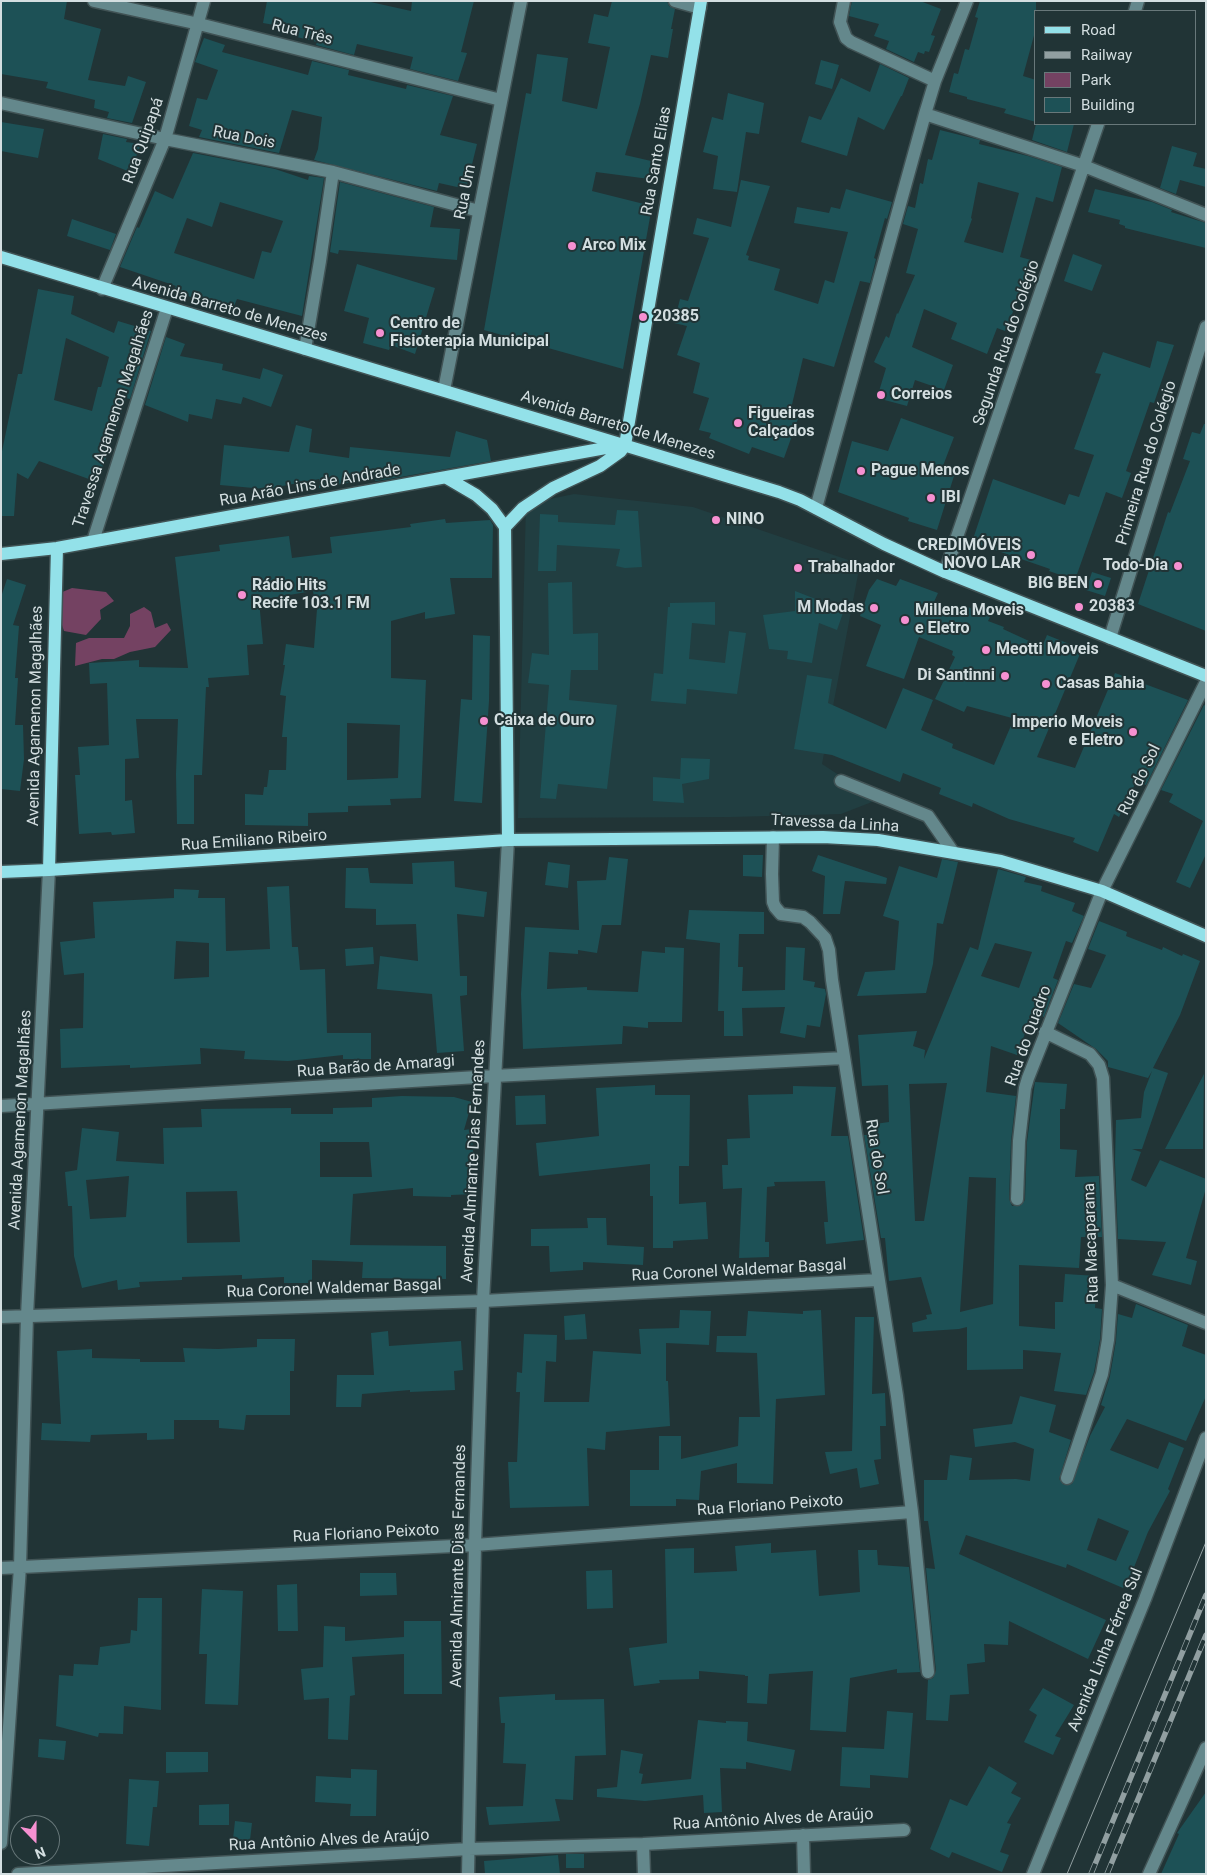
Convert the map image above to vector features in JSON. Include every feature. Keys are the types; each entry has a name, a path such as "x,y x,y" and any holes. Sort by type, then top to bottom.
{"main road":[{"name":"Rua Santo Elias","path":"625,445 700,4"},
{"name":"Avenida Barreto de Menezes","path":"1,257 779,492 816,508 884,544 945,572 1206,676"},
{"name":"Rua Arão Lins de Andrade","path":"1,554 57,548 625,445"},
{"path":"447,478 476,495 492,509 506,527 523,508 553,488 600,466 621,451 625,445"},
{"name":"Avenida Almirante Dias Fernandes","path":"506,527 508,840"},
{"name":"Avenida Agamenon Magalhães","path":"48,870 57,548"},
{"name":"Travessa da Linha","path":"508,840 823,836 878,840 1001,861 1102,891 1206,936"},
{"name":"Rua Emiliano Ribeiro","path":"1,872 508,840"}],"street":[{"name":"Rua Três","path":"94,1 199,24 501,100"},
{"name":"Rua Quipapá","path":"102,289 165,139 204,1"},
{"name":"Rua Um","path":"444,390 521,1"},
{"path":"675,1 700,4"},
{"path":"844,1 840,22 846,38 935,81"},
{"path":"816,508 925,114 935,81 967,1"},
{"name":"Rua Dois","path":"1,103 165,139 333,172 479,211"},
{"path":"925,114 1084,166 1206,215"},
{"name":"Segunda Rua do Colégio","path":"945,572 1098,125"},
{"path":"305,349 333,172"},
{"name":"Travessa Agamenon Magalhães","path":"93,541 167,308"},
{"name":"Primeira Rua do Colégio","path":"1110,638 1206,327"},
{"name":"Rua do Sol","path":"1102,891 1206,682"},
{"path":"842,781 928,816 953,852"},
{"name":"Rua do Sol","path":"773,837 773,902 778,912 803,917 821,933 827,943 897,1396 912,1512 928,1672"},
{"name":"Avenida Almirante Dias Fernandes","path":"468,1874 475,1545 483,1301 508,840"},
{"name":"Avenida Agamenon Magalhães","path":"1,1843 20,1567 28,1316 48,870"},
{"name":"Rua do Quadro","path":"1017,1199 1019,1141 1025,1088 1045,1032 1102,891"},
{"name":"Rua Macaparana","path":"1045,1032 1085,1051 1096,1059 1102,1078 1112,1285 1108,1340 1102,1374 1067,1478"},
{"name":"Rua Barão de Amaragi","path":"1,1106 494,1076 844,1058"},
{"name":"Rua Coronel Waldemar Basgal","path":"1,1317 483,1301 878,1280"},
{"path":"1112,1285 1206,1323"},
{"name":"Avenida Linha Férrea Sul","path":"1033,1874 1145,1599 1206,1438"},
{"name":"Rua Floriano Peixoto","path":"1,1568 475,1545 912,1512"},
{"path":"1149,1874 1206,1748"},
{"name":"Rua Antônio Alves de Araújo","path":"18,1874 469,1849 643,1844 904,1830"},
{"path":"803,1835 804,1874"},
{"path":"643,1844 644,1874"}],"shaded area":[{"path":"574,494 693,507 860,564 822,764 877,800 841,814 731,817 518,818 526,504"}],"green space":[{"path":"72,588 106,592 114,601 100,610 101,619 86,635 64,631 60,619 60,593"},
{"path":"144,607 151,612 155,628 167,623 171,630 155,647 130,652 114,659 102,659 75,666 76,643 89,638 124,638 130,626 130,614"}],"building":[{"path":"1,1 67,1 64,19 101,29 88,80 125,86 128,76 146,82 132,123 107,118 109,112 94,108 95,100 46,88 48,82 1,74"},
{"path":"267,1 366,1 411,11 412,1 474,1 461,52 467,53 458,81 410,69 413,57 357,44 354,55 316,45 317,42 289,35 291,28 263,23"},
{"name":"Arco Mix","path":"612,1 667,1 669,6 675,9 668,58 651,55 640,104 625,155 660,163 657,180 596,172 592,191 652,206 623,369 484,330 526,93 531,94 537,54 568,58 562,101 597,109 610,47 588,43 594,14 608,17"},
{"path":"852,1 920,1 941,9 931,35 935,36 929,52 925,51 924,54 918,52 914,62 886,49 889,41 874,36 879,24 849,16"},
{"path":"980,1 1036,1 1034,35 1023,76 1034,79 1034,121 1004,113 1006,109 967,99 967,97 949,92 954,73 958,74 965,49 969,50 978,18 975,17"},
{"path":"204,38 225,45 222,52 308,75 312,61 349,70 348,75 406,89 407,85 453,96 440,135 477,144 466,189 439,183 437,191 314,160 318,149 322,117 292,110 279,153 199,137 202,130 189,126 197,98 207,100 218,70 195,62"},
{"path":"821,60 839,65 832,89 815,84"},
{"path":"880,64 909,78 884,130 858,117 847,156 801,142 809,116 821,120 841,78 870,92"},
{"path":"728,93 764,103 759,134 746,132 737,192 713,189 718,156 703,152 712,117 723,120"},
{"path":"1,122 44,129 38,158 1,151"},
{"path":"1036,125 1074,125 1067,152 1032,140"},
{"path":"940,130 980,140 979,144 1028,156 1062,167 1053,202 1036,197 1020,257 1031,260 1024,285 1005,331 997,328 987,354 951,339 957,323 924,309 912,347 953,365 944,390 915,380 907,406 877,398 886,368 874,362 886,336 889,338 897,313 915,275 906,273 918,229 903,224 908,206 915,208 920,183 923,184 928,159 932,160","holes":["978,182 1019,193 1003,253 964,242 972,219"]},
{"path":"103,134 127,139 126,142 141,144 130,172 98,159"},
{"path":"1172,146 1197,153 1193,166 1206,169 1206,187 1180,180 1176,194 1160,188"},
{"path":"193,153 275,169 308,180 309,176 324,178 302,316 237,299 231,313 173,290 176,286 120,267 155,191 173,199","holes":["220,202 283,221 271,253 262,251 254,279 174,253 187,218 212,227"]},
{"path":"741,180 770,186 746,255 749,256 748,260 780,269 774,290 818,304 825,280 834,283 848,232 794,223 797,207 829,213 831,207 840,209 846,189 892,202 887,219 885,218 874,258 876,259 870,283 860,281 834,367 803,358 790,413 799,416 784,458 752,447 749,454 709,438 711,433 699,430 709,398 693,393 700,363 677,355 687,326 674,323 680,299 688,301 709,238 693,234 697,218 731,227"},
{"path":"340,182 434,207 430,227 460,229 457,260 339,250 338,254 330,252"},
{"path":"1095,189 1152,202 1172,210 1171,212 1206,223 1206,248 1125,228 1125,226 1119,224 1120,220 1088,212"},
{"path":"72,219 116,234 110,250 67,236"},
{"path":"1073,254 1102,265 1092,291 1064,281"},
{"path":"357,264 435,288 415,354 391,345 389,350 363,343 369,318 344,311"},
{"path":"38,289 74,296 71,314 114,333 118,321 151,331 130,399 126,398 97,482 39,461 28,479 17,473 14,516 1,516 1,456 18,374 22,374","holes":["66,338 109,357 92,411 54,400"]},
{"path":"166,337 185,344 180,356 223,364 222,370 260,379 263,368 283,375 271,407 243,397 241,404 216,399 212,419 189,414 188,422 145,405"},
{"path":"1157,341 1174,345 1154,403 1150,402 1126,471 1131,473 1122,498 1106,492 1075,580 1049,571 1050,569 972,542 993,479 1065,505 1069,494 1079,497 1094,455 1074,449 1101,374 1095,373 1103,352 1150,368"},
{"path":"901,418 954,437 941,471 954,476 937,530 908,521 909,518 838,492 852,441 888,451"},
{"name":"Todo-Dia","path":"1204,424 1206,424 1206,631 1138,604 1168,512 1170,513 1190,461 1183,459 1192,432 1200,434"},
{"path":"296,425 312,429 309,452 349,458 350,447 450,457 456,431 487,440 491,461 389,479 375,481 376,478 319,488 319,479 277,487 276,490 220,485 224,445 289,452"},
{"path":"617,510 638,511 642,567 625,568 616,566 620,549 557,545 556,571 538,571 540,514 558,515 558,522 615,525"},
{"path":"445,519 446,523 490,520 493,525 492,578 450,578 455,614 425,619 425,612 391,621 391,678 426,680 421,798 390,799 391,805 348,806 348,812 308,813 308,826 245,825 245,794 263,795 264,787 267,787 269,770 286,770 287,737 282,737 286,696 280,695 286,644 314,648 318,596 314,597 313,591 259,600 263,644 247,645 249,675 208,678 209,687 206,687 202,775 194,775 194,824 177,824 178,719 136,719 139,758 125,759 125,801 132,800 135,833 112,835 111,832 79,834 75,775 80,775 78,747 109,745 107,683 90,684 89,663 139,660 139,667 188,668 175,557 220,551 219,545 289,536 292,558 332,553 330,537 411,527 410,524","holes":["347,723 400,725 398,778 347,780"]},
{"name":"BIG BEN","path":"1092,572 1111,578 1105,596 1086,590"},
{"path":"7,579 26,585 13,625 19,626 15,678 18,678 15,725 23,725 24,759 20,791 1,789 1,597"},
{"path":"877,579 896,586 900,579 938,593 933,604 966,614 968,607 990,617 988,621 1004,627 1003,629 1042,647 1047,635 1082,649 1037,757 1075,768 1115,673 1188,700 1146,785 1136,782 1119,817 1114,814 1098,852 1073,842 1075,838 1009,819 973,803 972,807 939,794 941,788 903,773 900,782 832,755 794,749 807,675 832,679 828,703 886,729 903,688 933,700 921,730 953,744 952,748 994,765 1013,721 1011,720 1012,718 967,706 964,712 935,699 955,657 952,655 953,651 919,637 904,679 866,666 881,625 860,616 869,590"},
{"path":"572,582 573,634 598,633 598,670 571,670 569,700 617,705 607,789 558,784 556,799 540,798 549,685 528,683 532,653 549,655 548,583"},
{"path":"795,591 844,610 837,630 819,623 812,663 787,659 788,651 769,649 763,615 795,611"},
{"path":"715,602 715,625 692,623 689,659 725,663 729,631 746,633 737,694 687,689 686,704 651,701 654,673 663,674 668,607 670,607 670,603"},
{"path":"473,635 490,636 489,701 482,803 454,801 461,699 472,700"},
{"path":"1204,705 1206,706 1206,854 1190,888 1176,882 1203,821 1169,802 1173,794 1161,790"},
{"path":"681,758 710,759 709,779 682,784 684,803 653,801 653,777 680,779"},
{"path":"743,855 763,855 762,877 743,876"},
{"path":"818,855 887,878 886,884 845,881 840,914 823,914 825,876 812,871"},
{"path":"609,857 628,859 621,925 602,925 597,953 578,950 578,954 549,952 547,989 587,987 587,990 638,992 642,951 665,953 665,947 684,948 682,1022 648,1022 648,1028 623,1026 622,1044 523,1049 521,994 525,927 579,930 577,881 606,880"},
{"path":"942,859 958,862 943,924 937,923 933,964 926,993 857,996 865,972 895,970 899,921 883,916 899,866 937,878"},
{"path":"454,861 455,887 487,892 484,917 457,914 460,976 467,976 467,995 460,996 464,1051 437,1053 432,994 377,989 380,956 418,961 416,924 376,925 376,909 345,908 346,868 368,868 370,883 413,884 412,863"},
{"path":"548,862 570,865 568,888 545,885"},
{"path":"998,869 1026,877 1024,882 1042,886 1041,891 1075,903 1072,911 1084,916 1072,943 1066,941 1053,978 1058,980 1044,1017 1033,1012 1017,1055 991,1046 986,1092 1016,1096 1011,1141 1009,1199 1012,1206 1020,1206 1025,1200 1027,1142 1035,1082 1067,1084 1065,1109 1060,1109 1060,1149 1077,1150 1075,1177 1099,1176 1102,1237 1081,1237 1079,1268 1019,1265 1019,1326 1055,1329 1055,1302 1063,1302 1065,1274 1097,1276 1095,1308 1102,1309 1100,1339 1094,1372 1086,1395 1054,1391 1061,1353 1023,1350 1023,1369 967,1370 967,1327 913,1332 912,1323 927,1319 926,1315 932,1314 921,1277 889,1281 885,1238 881,1238 864,1135 869,1135 868,1125 889,1122 888,1085 862,1086 858,1035 917,1031 913,1046 925,1050 924,1059 970,947 978,950","holes":["995,943 1032,952 1019,988 981,976","947,1083 924,1221 915,1221 909,1084","969,1177 996,1178 993,1304 960,1312"]},
{"path":"289,886 292,947 298,947 300,970 325,969 327,1033 371,1033 371,1059 343,1059 343,1055 288,1061 244,1059 245,1051 200,1048 201,1064 130,1068 130,1065 61,1068 60,1029 83,1028 84,973 64,975 60,942 95,938 93,902 174,898 174,889 199,890 198,898 225,898 226,951 270,949 267,887","holes":["176,941 209,943 209,977 174,979"]},
{"path":"689,910 764,912 764,934 739,934 738,967 743,967 742,991 785,990 786,947 805,948 803,980 815,982 814,987 825,989 826,994 820,1027 807,1025 805,1038 780,1033 785,1007 742,1008 743,1036 724,1036 724,1011 718,1011 720,943 686,939"},
{"path":"1099,921 1127,932 1126,936 1162,950 1163,947 1182,956 1183,954 1200,961 1180,1015 1153,1068 1168,1073 1142,1149 1132,1149 1141,1152 1131,1180 1146,1187 1160,1160 1206,1179 1206,1188 1186,1258 1197,1261 1191,1285 1152,1275 1166,1242 1118,1239 1115,1161 1116,1120 1141,1118 1144,1092 1152,1071 1148,1078 1108,1067 1108,1061 1096,1049 1058,1023 1074,984 1091,988 1106,955 1088,949"},
{"path":"373,947 374,964 346,966 345,949"},
{"path":"1204,1074 1203,1149 1165,1149"},
{"path":"655,1085 655,1095 690,1095 689,1166 679,1166 679,1204 706,1202 708,1239 673,1241 673,1248 653,1248 653,1196 650,1196 650,1164 539,1176 536,1143 599,1136 596,1088"},
{"path":"793,1086 836,1087 831,1136 848,1136 864,1240 826,1244 824,1222 828,1222 825,1181 774,1182 775,1186 767,1187 765,1242 769,1242 769,1257 739,1258 742,1188 723,1189 722,1165 728,1165 727,1139 750,1138 748,1095 793,1094"},
{"path":"545,1095 546,1124 516,1125 515,1096"},
{"path":"402,1096 454,1097 472,1102 464,1130 472,1129 475,1194 451,1195 451,1197 413,1196 413,1188 353,1194 350,1245 446,1246 446,1279 362,1278 363,1262 312,1260 312,1283 284,1283 284,1277 242,1279 242,1275 182,1277 182,1280 139,1282 140,1287 118,1290 117,1280 82,1288 74,1256 72,1206 68,1206 65,1172 77,1170 82,1128 119,1132 116,1161 164,1164 163,1128 202,1127 201,1109 291,1108 291,1114 333,1114 333,1108 372,1107 372,1098","holes":["320,1142 369,1142 372,1177 320,1177","129,1176 126,1217 90,1219 86,1180","237,1191 240,1242 187,1243 186,1192"]},
{"path":"587,1218 606,1218 607,1245 644,1247 643,1265 583,1262 583,1270 550,1272 549,1246 531,1246 531,1229 588,1228"},
{"path":"1136,1304 1188,1325 1182,1346 1206,1355 1206,1396 1186,1441 1127,1419 1110,1450 1158,1469 1169,1442 1184,1448 1168,1489 1170,1491 1148,1532 1127,1585 1125,1584 1123,1588 1067,1564 1066,1568 966,1535 959,1554 1106,1620 1088,1659 1009,1621 1008,1645 984,1644 985,1662 967,1664 969,1694 950,1695 948,1721 926,1720 928,1680 933,1678 936,1671 926,1568 935,1569 928,1521 924,1521 924,1480 947,1480 950,1455 972,1458 969,1480 1016,1479 1030,1481 1034,1449 1015,1442 975,1447 973,1429 1012,1424 1020,1396 1056,1405 1049,1432 1071,1440 1059,1479 1064,1485 1072,1484 1090,1436 1105,1407 1101,1405 1110,1376 1118,1314 1132,1318","holes":["1098,1518 1129,1531 1116,1561 1087,1550"]},
{"path":"680,1310 711,1311 709,1345 666,1343 666,1381 668,1381 670,1426 606,1432 605,1450 587,1448 589,1506 510,1508 508,1462 517,1462 520,1392 516,1392 517,1372 522,1373 524,1334 557,1335 556,1362 546,1361 544,1402 589,1402 593,1351 641,1354 639,1329 679,1328"},
{"path":"821,1310 825,1395 776,1399 773,1484 737,1483 737,1463 701,1471 699,1500 676,1499 676,1506 630,1506 630,1470 659,1470 659,1436 681,1436 681,1459 738,1446 739,1417 760,1417 757,1353 716,1352 717,1336 746,1336 748,1311 803,1314 803,1311"},
{"path":"585,1314 587,1339 565,1340 564,1316"},
{"path":"855,1317 874,1317 872,1394 885,1393 886,1426 880,1426 881,1459 874,1460 879,1484 860,1488 857,1468 830,1474 825,1452 852,1451"},
{"path":"388,1331 389,1346 461,1341 463,1370 454,1371 455,1390 410,1392 410,1390 362,1394 361,1407 336,1407 337,1375 374,1375 371,1333"},
{"path":"257,1339 295,1339 294,1371 290,1371 290,1415 246,1415 244,1430 219,1428 219,1420 174,1420 174,1439 147,1440 147,1433 91,1435 90,1442 41,1440 42,1423 61,1424 57,1351 92,1349 92,1358 140,1359 140,1362 185,1362 183,1348 257,1347"},
{"path":"771,1543 771,1553 816,1550 819,1596 860,1592 858,1550 877,1550 878,1565 909,1567 920,1672 897,1673 897,1669 850,1678 846,1732 810,1730 813,1671 769,1674 767,1704 747,1703 748,1676 745,1675 699,1671 699,1679 659,1680 660,1683 634,1686 629,1648 667,1643 665,1549 694,1548 694,1573 737,1571 735,1546"},
{"path":"612,1570 613,1608 587,1609 586,1571"},
{"path":"360,1573 396,1573 397,1595 360,1596"},
{"path":"297,1584 298,1631 278,1631 277,1585"},
{"path":"202,1589 243,1591 238,1705 205,1704 207,1654 199,1654"},
{"path":"138,1598 162,1598 161,1710 124,1706 123,1734 99,1733 98,1737 56,1726 59,1675 73,1676 74,1664 98,1665 100,1647 130,1643 131,1630 137,1631"},
{"path":"404,1621 441,1621 442,1694 404,1694 404,1654 352,1657 355,1695 350,1696 348,1740 328,1739 329,1698 304,1700 301,1669 323,1667 324,1626 345,1627 345,1641 404,1637"},
{"path":"1043,1688 1074,1705 1055,1736 1061,1738 1053,1755 1024,1742 1037,1715 1029,1710"},
{"path":"555,1694 555,1700 604,1699 606,1755 575,1756 573,1800 555,1799 560,1821 489,1825 486,1807 523,1806 526,1764 503,1763 505,1723 501,1723 499,1697"},
{"path":"887,1711 913,1713 908,1778 870,1775 870,1788 840,1786 842,1747 884,1749"},
{"path":"698,1720 726,1723 726,1721 748,1722 747,1741 795,1750 791,1771 746,1762 746,1769 720,1768 722,1812 704,1813 703,1795 645,1801 597,1797 597,1789 617,1787 621,1750 643,1754 639,1773 643,1774 641,1784 691,1779"},
{"path":"39,1739 66,1741 64,1760 38,1757"},
{"path":"166,1752 208,1752 208,1772 166,1773"},
{"path":"989,1766 1017,1783 1011,1793 1021,1798 1007,1823 1011,1824 1000,1852 1009,1855 1002,1872 952,1852 949,1858 930,1849 950,1799 967,1806"},
{"path":"351,1769 377,1770 376,1816 350,1816 351,1804 315,1802 316,1776 351,1778"},
{"path":"129,1779 159,1781 157,1807 153,1807 149,1846 126,1844"},
{"path":"1206,1792 1206,1874 1161,1874 1179,1834 1177,1833"},
{"path":"229,1804 229,1825 199,1825 199,1805"},
{"path":"235,1821 252,1823 250,1840 233,1839"},
{"path":"566,1854 584,1854 584,1868 566,1868"},
{"path":"558,1855 560,1874 485,1874 484,1861"}],"tram line":[{"path":"1067,1874 1206,1542"}],"railway":[{"path":"1091,1874 1206,1595"},
{"path":"1107,1874 1206,1635"}],"place":[{"name":"Arco Mix","path":"572,246"},
{"name":"20385","path":"643,317"},
{"name":"Centro de Fisioterapia Municipal","path":"380,333"},
{"name":"Correios","path":"881,395"},
{"name":"Figueiras Calçados","path":"738,423"},
{"name":"Pague Menos","path":"861,471"},
{"name":"IBI","path":"931,498"},
{"name":"NINO","path":"716,520"},
{"name":"CREDIMÓVEIS NOVO LAR","path":"1031,555"},
{"name":"Todo-Dia","path":"1178,566"},
{"name":"Trabalhador","path":"798,568"},
{"name":"BIG BEN","path":"1098,584"},
{"name":"Rádio Hits Recife 103.1 FM","path":"242,595"},
{"name":"20383","path":"1079,607"},
{"name":"M Modas","path":"874,608"},
{"name":"Millena Moveis e Eletro","path":"905,620"},
{"name":"Meotti Moveis","path":"986,650"},
{"name":"Di Santinni","path":"1005,676"},
{"name":"Casas Bahia","path":"1046,684"},
{"name":"Caixa de Ouro","path":"484,721"},
{"name":"Imperio Moveis e Eletro","path":"1133,732"}]}
